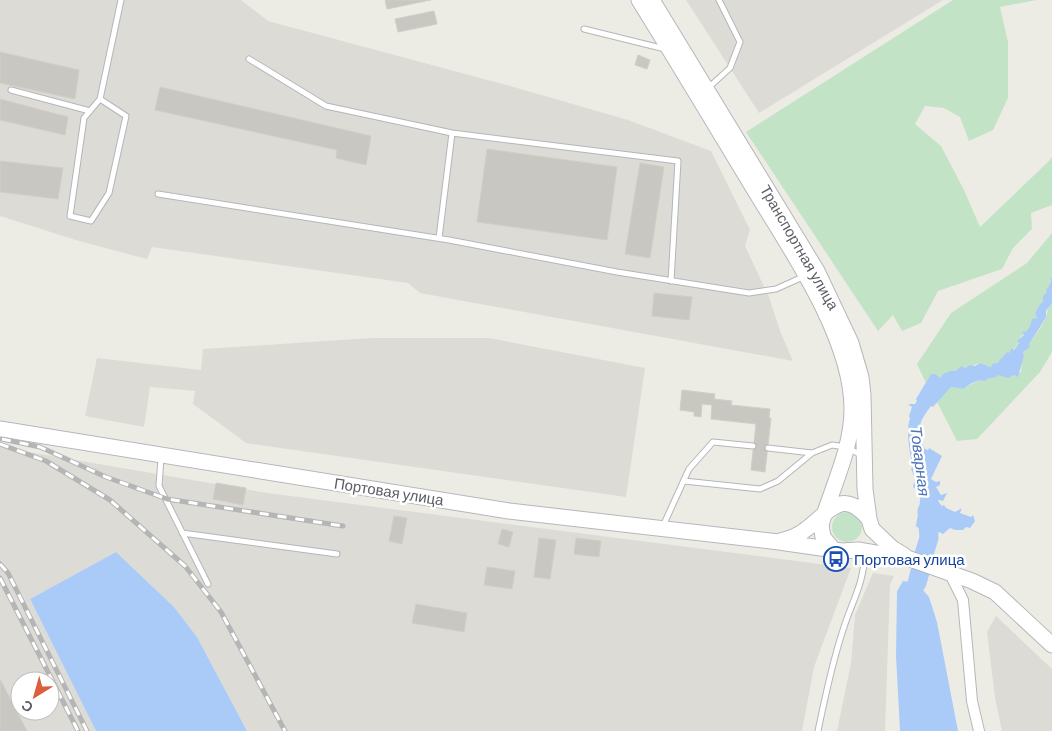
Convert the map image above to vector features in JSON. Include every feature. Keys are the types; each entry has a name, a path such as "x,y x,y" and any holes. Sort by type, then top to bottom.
{"main road":[{"name":"Транспортная улица","path":"639,0 707,89 851,343 857,362 864,409 865,489 871,524"},
{"name":"Транспортная улица","path":"652,0 675,48 812,273 848,371 852,408 851,424 846,447 821,525 826,543 833,549"},
{"name":"Портовая улица","path":"0,429 509,511 833,549"},
{"path":"825,512 847,504 859,508 892,548 910,559"},
{"name":"Портовая улица","path":"779,542 800,534 825,512"},
{"path":"861,551 867,541 871,524"},
{"path":"833,549 861,551 910,559 948,572 995,592 1052,645"}],"street":[{"path":"948,572 963,600 972,701 979,731"}],"lane":[{"path":"100,99 126,116 109,193 92,221 70,216 84,118 100,99 121,0"},
{"path":"707,89 730,68 740,42 719,0"},
{"path":"584,29 675,48"},
{"path":"250,59 326,106 452,133 678,161 671,280"},
{"path":"12,90 90,111"},
{"path":"439,238 452,133"},
{"path":"158,194 439,238 618,272 749,292 776,289 812,273"},
{"path":"662,528 689,469 713,442 753,446"},
{"path":"684,481 760,489 778,480 812,453 832,446 846,447 864,457"},
{"path":"768,448 812,453"},
{"path":"162,455 159,486 208,584"},
{"path":"182,533 337,554"},
{"path":"818,731 831,667 862,578 861,551"}],"shaded area":[{"path":"0,0 241,0 268,21 628,120 711,151 750,230 745,246 769,297 780,331 793,361 420,293 408,283 152,247 147,259 79,241 0,216"},
{"path":"686,0 943,0 759,113"},
{"path":"372,338 489,338 645,368 626,497 246,443 193,404 195,391 150,387 144,427 85,416 97,358 201,370 203,349"},
{"path":"0,447 267,493 851,568 814,667 802,731 247,731 197,637 174,607 116,552 30,599 96,731 0,731"},
{"path":"873,573 894,576 890,585 885,731 837,731 851,663 855,615"},
{"path":"996,616 1052,669 1052,731 1002,731 995,698 987,632"}],"green space":[{"path":"953,0 1037,0 1000,7 1008,42 1008,98 993,130 969,141 960,117 944,108 925,106 915,124 941,146 964,190 980,227 1052,156 1052,205 1031,213 1032,229 1013,248 1002,269 938,291 921,323 902,331 893,315 878,331 746,132"},
{"path":"1052,233 1052,278 1050,278 1051,281 1043,303 1040,304 1035,313 1037,318 1031,322 1028,330 1021,336 1017,346 992,367 980,363 949,373 940,378 931,374 926,383 917,364 951,313 1027,263"},
{"path":"1052,303 1052,352 1040,372 977,439 957,441 937,402 951,387 963,389 988,377 1013,375 1021,372 1023,352 1041,326"},
{"path":"847,512 853,513 861,521 861,533 853,541 847,542 841,541 833,533 832,527 833,521 841,513"}],"water":[{"path":"1050,278 1052,278 1052,303 1046,311 1046,317 1029,344 1030,347 1023,352 1024,356 1018,377 1014,375 1008,378 998,375 985,381 977,381 963,389 951,387 933,407 931,406 923,418 920,425 920,434 925,449 928,450 929,448 942,456 931,479 936,482 940,481 940,485 936,487 941,495 947,493 943,501 938,501 942,506 944,505 955,512 962,508 960,513 971,517 973,515 975,521 970,528 966,527 963,530 950,528 943,534 939,532 934,536 926,535 916,526 920,496 913,487 915,478 911,469 914,465 909,450 908,435 909,416 912,407 908,404 915,404 931,374 935,374 940,378 947,372 956,371 961,366 965,368 980,363 991,367 992,364 997,363 1007,352 1009,353 1012,348 1014,350 1019,343 1017,341 1024,335 1022,331 1026,332 1032,319 1037,318 1035,313 1043,302 1043,296 1047,292 1046,289 1051,281"},
{"path":"116,552 174,607 197,637 247,731 96,731 30,599"},
{"path":"903,581 917,583 929,597 937,622 958,731 900,731 896,656 897,591"}],"building":[{"path":"385,0 431,0 387,9"},
{"path":"434,11 437,24 398,32 395,19"},
{"path":"0,52 79,70 75,99 0,83"},
{"path":"638,55 650,60 647,69 635,65"},
{"path":"160,87 371,136 366,165 336,158 337,150 155,110"},
{"path":"0,99 68,117 65,135 0,120"},
{"path":"487,149 617,167 607,240 477,222"},
{"path":"0,161 63,168 58,199 0,192"},
{"path":"640,163 664,167 650,258 625,254"},
{"path":"654,293 692,297 689,320 652,316"},
{"path":"682,390 715,394 714,399 732,401 731,405 770,409 769,418 771,418 765,472 751,470 756,424 711,419 712,405 702,404 701,417 694,416 694,412 680,410"},
{"path":"216,483 246,488 243,505 213,499"},
{"path":"394,516 407,518 402,544 389,541"},
{"path":"502,529 513,532 509,547 498,544"},
{"path":"539,538 556,540 550,579 534,577"},
{"path":"576,538 601,541 599,557 574,554"},
{"path":"487,567 515,571 512,589 484,585"},
{"path":"416,604 467,613 464,632 412,623"},
{"path":"0,679 10,698 10,721 22,721 27,731 0,731"}],"waterway":[{"name":"Товарная","path":"924,554 929,538 927,511"},
{"name":"Товарная","path":"917,583 920,572"}],"railway":[{"path":"2,439 40,447 106,477 167,499 343,526"},
{"path":"0,444 46,461 110,500 185,566 221,612 285,731"},
{"path":"0,564 8,573 87,731"},
{"path":"0,578 78,731"}],"place":[{"name":"Портовая улица","path":"836,559"}]}
